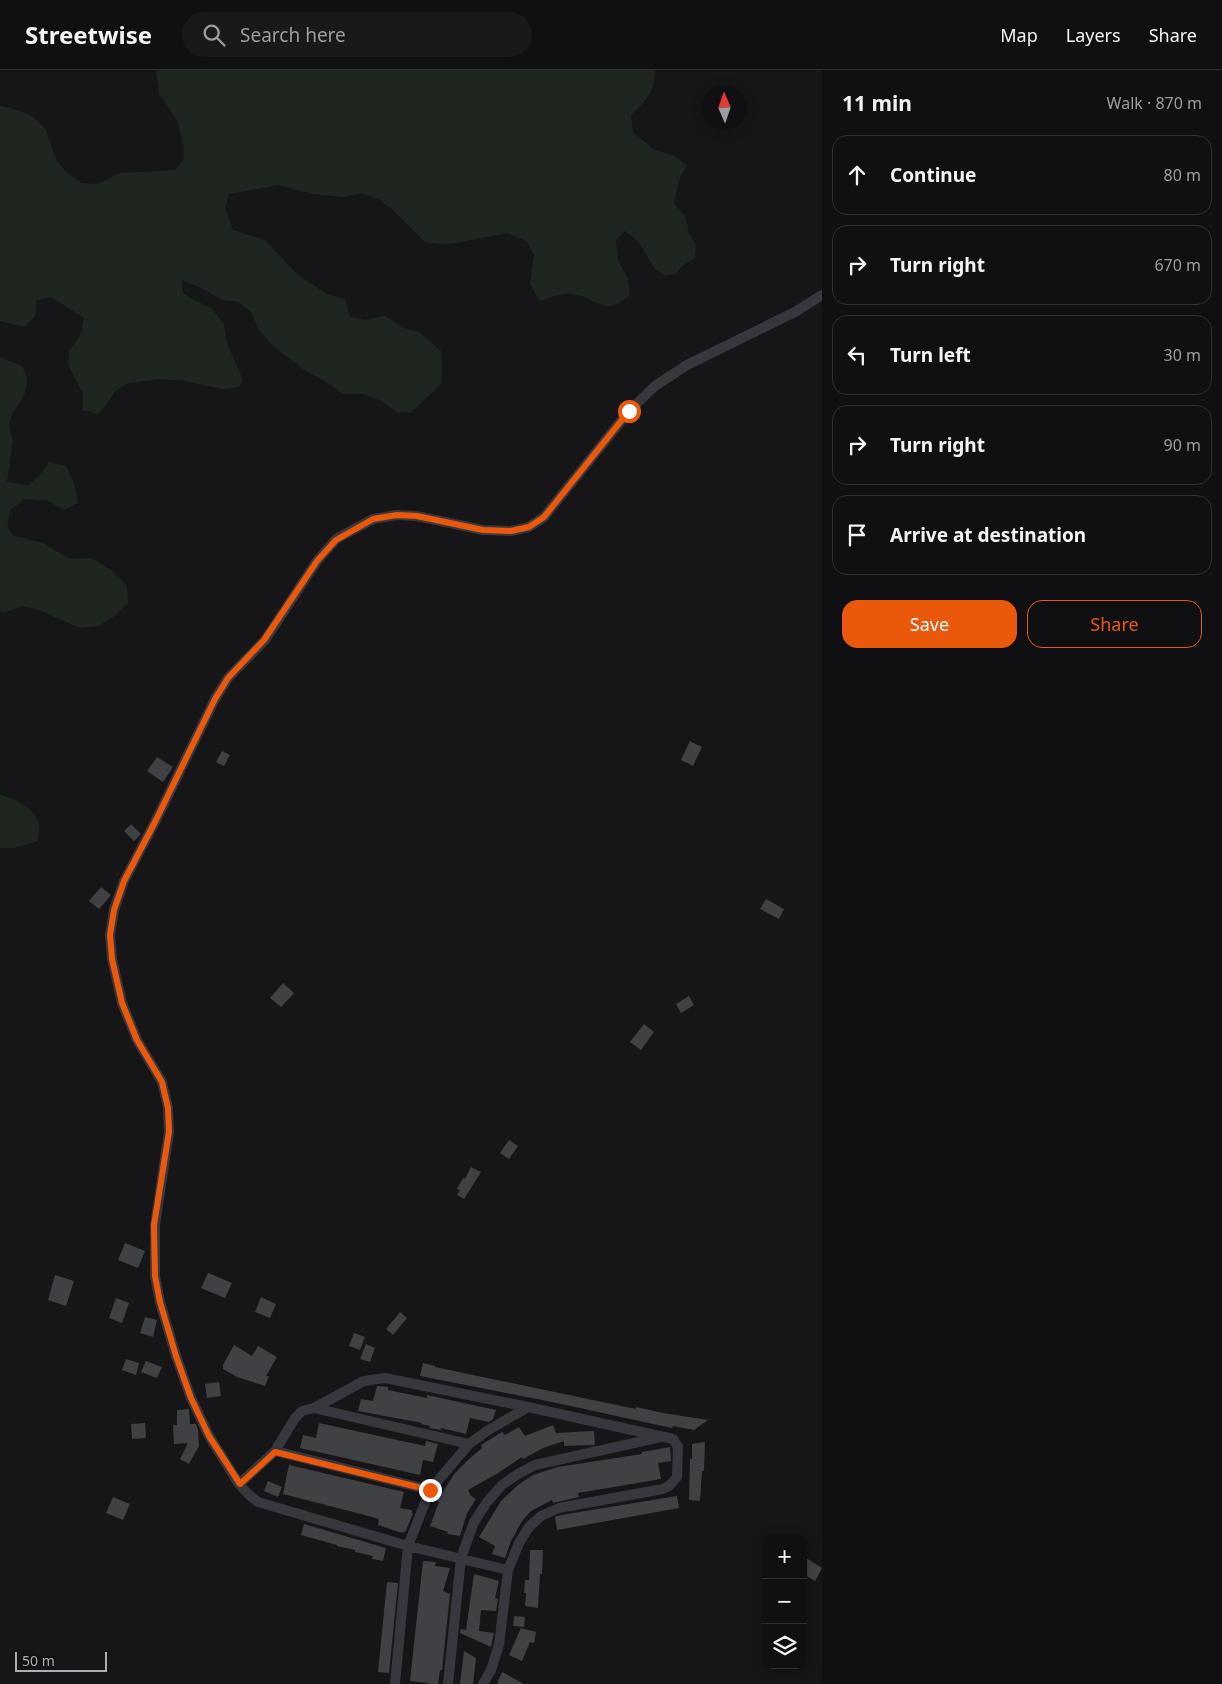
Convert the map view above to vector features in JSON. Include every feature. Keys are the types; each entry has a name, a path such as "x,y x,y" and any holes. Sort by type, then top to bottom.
{"street":[{"path":"508,1570 408,1546 258,1502 240,1484 209,1436 191,1398 176,1356 160,1302 155,1276 154,1225 169,1132 168,1108 162,1082 137,1040 122,1003 112,959 110,935 114,910 124,881 215,699 228,678 264,640 317,561 336,540 373,519 397,515 417,516 483,530 511,531 529,527 544,517 629,411 655,386 687,365 795,312 822,295"},
{"path":"240,1484 275,1452 295,1418 302,1412 314,1408 364,1382 385,1378 673,1439 678,1447 677,1477 669,1486 663,1489 559,1508 541,1516 529,1527 519,1542 508,1570 499,1645 491,1670 483,1684"},
{"path":"395,1684 408,1546 430,1490 469,1444 528,1407"},
{"path":"314,1408 469,1444"},
{"path":"448,1684 461,1558 474,1522 487,1502 502,1486 518,1474 535,1465 664,1436"},
{"path":"275,1452 430,1490"}],"shaded area":[{"path":"156,70 655,70 649,96 631,115 633,132 653,149 674,156 687,165 679,180 674,203 685,217 689,233 696,245 695,258 683,265 676,274 665,276 654,268 638,241 625,231 616,240 618,260 628,279 630,295 621,302 606,306 571,294 559,295 540,301 530,284 534,255 527,242 508,233 445,245 425,242 379,199 361,193 345,197 312,194 279,185 229,194 225,207 233,230 265,240 298,275 327,294 345,299 350,317 365,320 385,316 404,328 419,332 441,351 441,384 411,413 397,412 381,401 364,394 342,394 330,384 303,369 272,345 259,330 251,312 239,302 223,300 182,280 183,293 211,308 224,324 227,343 243,380 239,387 223,389 184,381 160,379 128,383 115,391 108,403 97,414 83,410 83,393 68,365 69,351 80,336 84,318 51,297 37,300 35,316 25,327 0,321 0,106 12,108 34,117 46,130 56,160 81,183 98,184 120,173 175,170 184,159 183,143 178,122 159,93"},
{"path":"0,357 22,366 27,381 26,390 10,422 13,440 7,482 29,485 39,476 49,462 66,466 74,482 78,503 64,510 48,501 25,499 10,510 7,528 14,536 43,543 70,559 91,558 113,571 127,586 128,603 116,615 99,626 80,628 39,610 22,606 3,613 0,610"},
{"path":"0,794 24,805 34,813 39,825 38,841 14,848 0,848"}],"building":[{"path":"690,741 702,747 693,766 681,760"},
{"path":"222,751 230,755 224,766 216,762"},
{"path":"157,757 173,767 163,782 147,771"},
{"path":"131,824 141,834 134,841 124,831"},
{"path":"101,887 111,895 99,909 89,901"},
{"path":"766,899 784,909 779,919 760,909"},
{"path":"283,983 294,993 281,1007 270,998"},
{"path":"689,996 694,1005 681,1013 676,1004"},
{"path":"644,1024 654,1032 641,1050 630,1042"},
{"path":"509,1140 518,1146 509,1159 500,1153"},
{"path":"471,1167 481,1172 464,1199 457,1195 460,1190 457,1189"},
{"path":"125,1243 145,1251 138,1268 118,1260"},
{"path":"208,1273 232,1283 225,1298 201,1288"},
{"path":"55,1275 74,1281 66,1306 48,1300"},
{"path":"261,1297 276,1304 270,1318 255,1312"},
{"path":"116,1298 129,1303 122,1323 109,1318"},
{"path":"400,1312 407,1318 393,1335 386,1329"},
{"path":"145,1317 157,1320 153,1337 140,1333"},
{"path":"354,1333 365,1337 360,1350 349,1346"},
{"path":"366,1344 375,1348 370,1362 360,1359"},
{"path":"234,1345 252,1356 258,1346 277,1357 266,1376 269,1376 265,1386 237,1377 223,1369 223,1365"},
{"path":"126,1359 139,1363 136,1375 122,1370"},
{"path":"146,1361 162,1367 157,1378 141,1372"},
{"path":"423,1363 636,1409 636,1407 708,1420 694,1430 673,1426 672,1428 420,1376"},
{"path":"219,1382 221,1396 207,1398 205,1384"},
{"path":"377,1386 388,1387 388,1390 427,1398 427,1395 496,1410 493,1419 489,1422 470,1418 466,1434 441,1428 441,1430 429,1428 430,1426 422,1423 358,1411 361,1399 373,1401"},
{"path":"189,1409 190,1424 196,1424 198,1430 199,1446 189,1464 180,1459 188,1443 174,1444 173,1425 177,1425 177,1410"},
{"path":"145,1423 146,1438 132,1439 131,1424"},
{"path":"319,1423 425,1446 426,1441 438,1444 433,1462 423,1460 420,1475 300,1448 303,1435 316,1438"},
{"path":"553,1425 556,1433 594,1431 595,1445 564,1446 564,1441 543,1448 523,1459 522,1457 468,1490 471,1496 476,1499 467,1513 460,1536 447,1534 448,1532 430,1526 439,1502 437,1501 442,1493 455,1473 482,1448 481,1445 502,1432 505,1435 519,1427 525,1436"},
{"path":"705,1442 700,1501 689,1500 692,1444"},
{"path":"670,1447 671,1461 658,1463 661,1479 578,1493 579,1497 553,1503 552,1500 531,1511 522,1521 511,1541 505,1558 492,1554 495,1546 479,1537 501,1501 518,1485 533,1475 558,1467 642,1454 642,1452"},
{"path":"289,1465 404,1492 400,1508 412,1510 413,1513 406,1531 402,1533 378,1525 379,1519 283,1494"},
{"path":"268,1481 282,1487 278,1497 264,1491"},
{"path":"677,1496 679,1508 557,1530 555,1517 561,1515"},
{"path":"113,1497 130,1504 123,1520 106,1513"},
{"path":"304,1524 386,1548 383,1561 372,1559 373,1556 355,1552 355,1550 301,1535"},
{"path":"530,1550 543,1550 538,1608 525,1606 525,1580 529,1580"},
{"path":"807,1559 822,1568 815,1581 807,1576"},
{"path":"423,1561 436,1562 435,1566 450,1568 443,1591 450,1594 442,1670 440,1670 438,1684 410,1681"},
{"path":"474,1574 499,1581 495,1598 498,1599 496,1611 481,1610 479,1631 494,1633 491,1647 460,1633 461,1629 466,1630"},
{"path":"387,1582 398,1583 389,1673 378,1672"},
{"path":"514,1616 525,1617 524,1627 513,1626"},
{"path":"521,1628 536,1632 534,1643 530,1642 522,1661 509,1655"},
{"path":"464,1651 476,1658 473,1684 460,1684"},
{"path":"502,1672 524,1684 497,1684"}],"route":[{"path":"430,1490 275,1452 240,1484 209,1436 191,1398 176,1356 160,1302 155,1276 154,1225 169,1132 168,1108 162,1082 137,1040 122,1003 112,959 110,935 114,910 124,881 215,699 228,678 264,640 317,561 336,540 373,519 397,515 417,516 483,530 511,531 529,527 544,517 629,411"}]}
